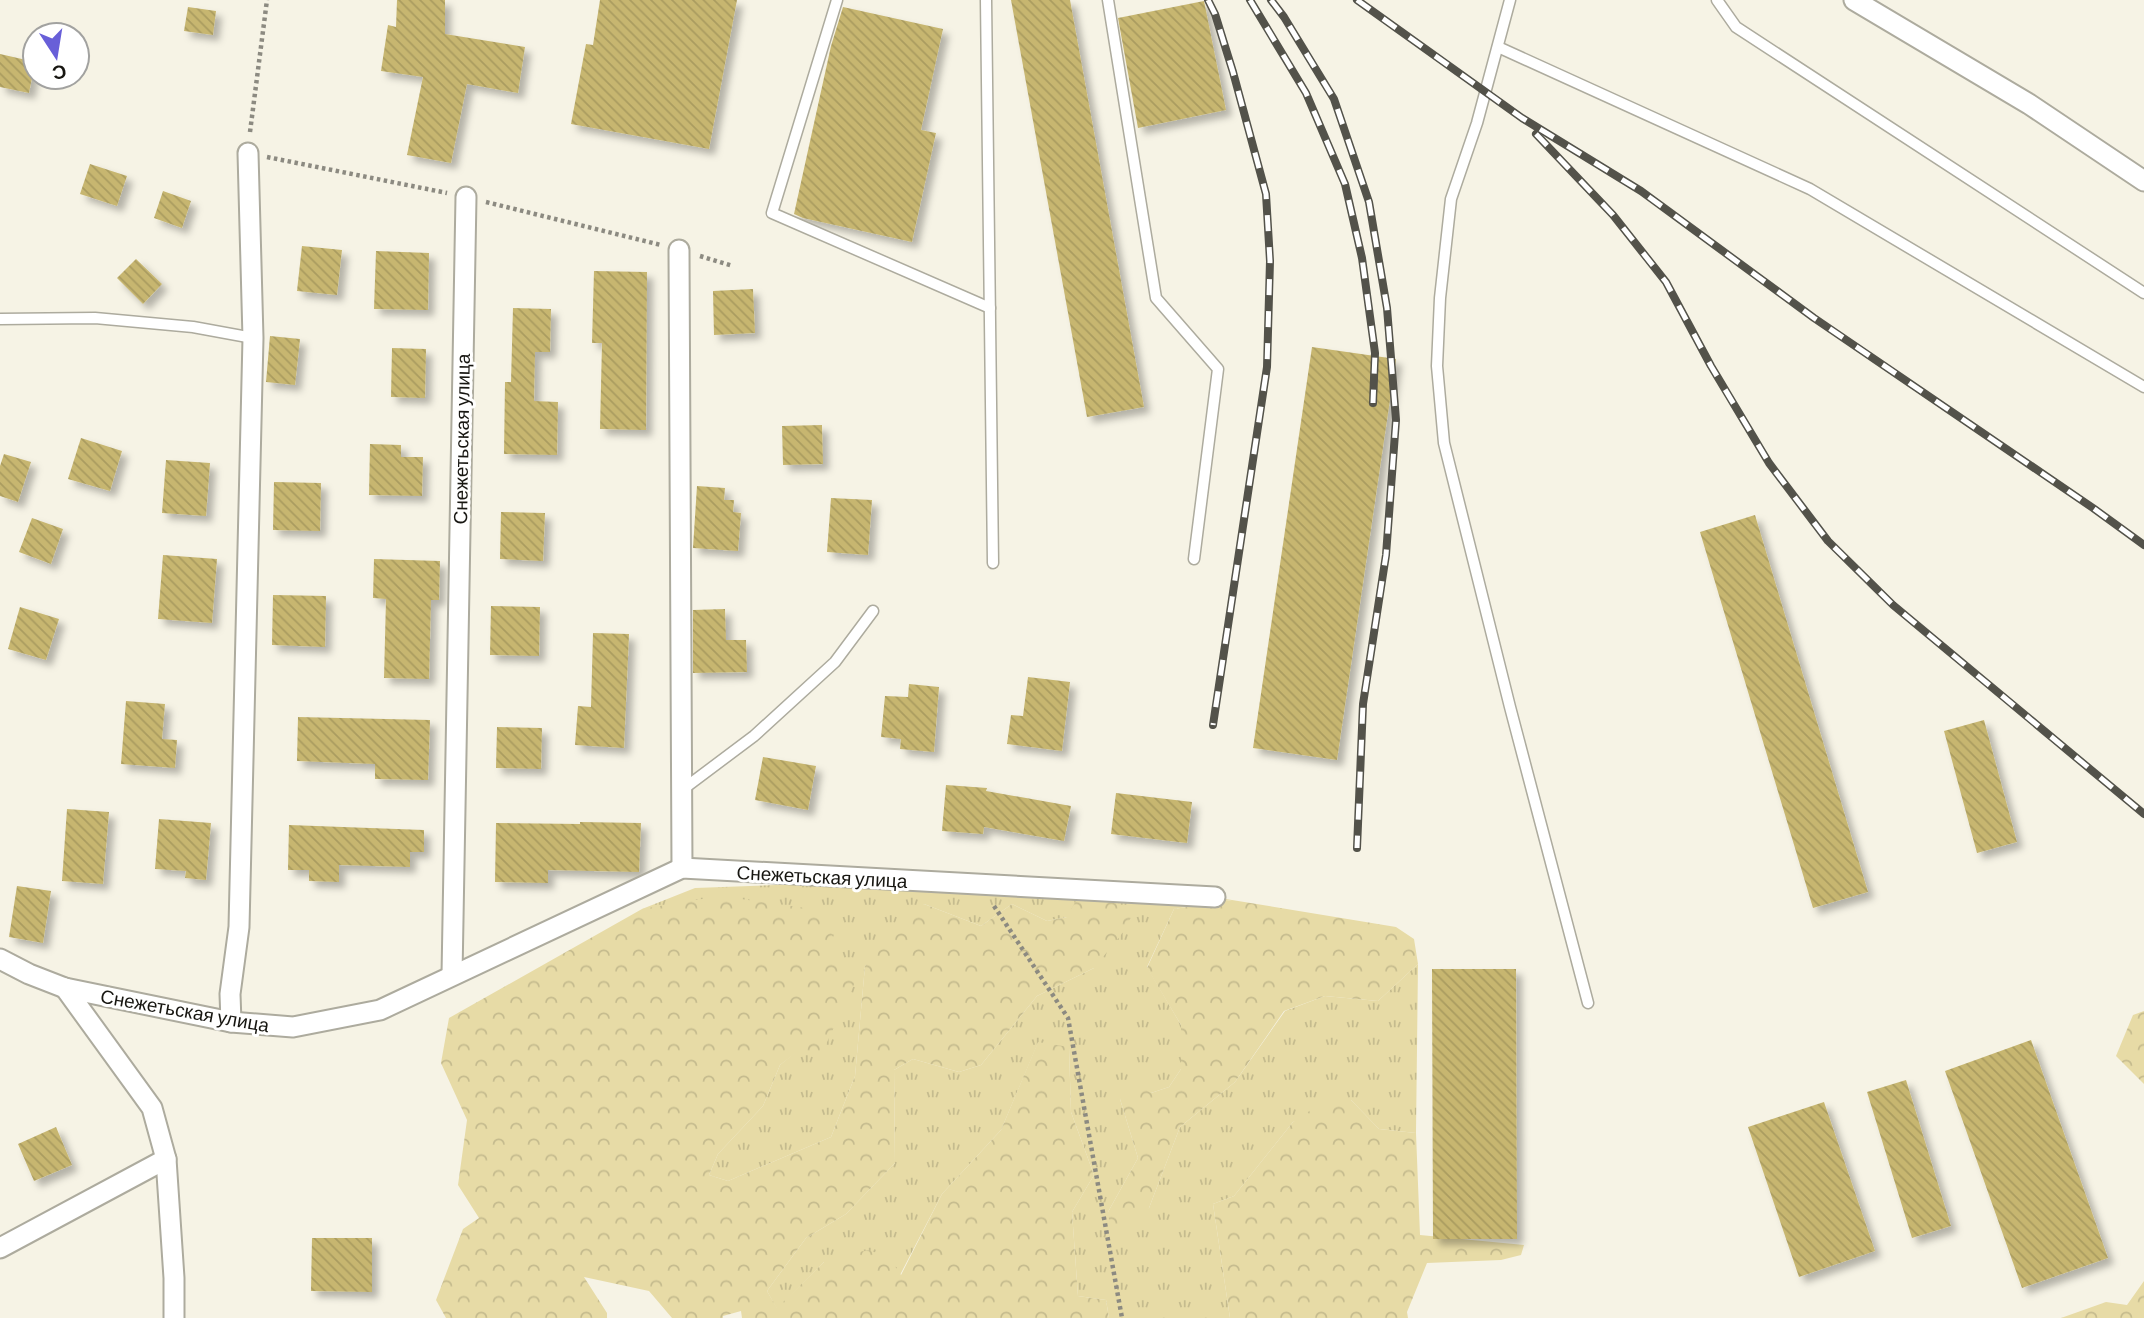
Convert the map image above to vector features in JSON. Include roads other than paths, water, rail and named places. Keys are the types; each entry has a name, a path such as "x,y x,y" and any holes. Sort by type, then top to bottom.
{"street":[{"path":"1854,0 2029,104 2144,181"},
{"path":"231,1022 230,994 239,927 253,338 248,153"},
{"name":"Снежетьская улица","path":"452,975 466,197"},
{"path":"679,250 682,868"},
{"name":"Снежетьская улица","path":"0,958 29,974 65,988 231,1022 293,1027 380,1010 682,868 1216,897"},
{"path":"65,988 152,1108 166,1158 174,1318"},
{"path":"0,1248 166,1158"}],"lane":[{"path":"837,0 772,213 990,308"},
{"path":"986,0 993,563"},
{"path":"1108,0 1156,298 1218,369 1194,559"},
{"path":"1510,0 1477,124 1451,199 1440,298 1437,366 1444,443 1588,1003"},
{"path":"1717,0 1736,27 2144,293"},
{"path":"1498,47 1810,189 2144,387"},
{"path":"0,319 95,318 193,327 253,338"},
{"path":"681,790 754,736 835,662 873,611"}],"railway":[{"path":"1208,0 1233,72 1266,194 1270,261 1267,367 1213,725"},
{"path":"1250,0 1306,93 1345,184 1362,258 1375,353 1373,403"},
{"path":"1271,0 1334,99 1369,202 1387,308 1396,420 1386,555 1363,704 1357,848"},
{"path":"1357,0 1522,118 1641,191 1814,318 2144,545"},
{"path":"1536,134 1613,215 1666,282 1711,366 1769,463 1828,541 1893,605 2144,814"}]}
